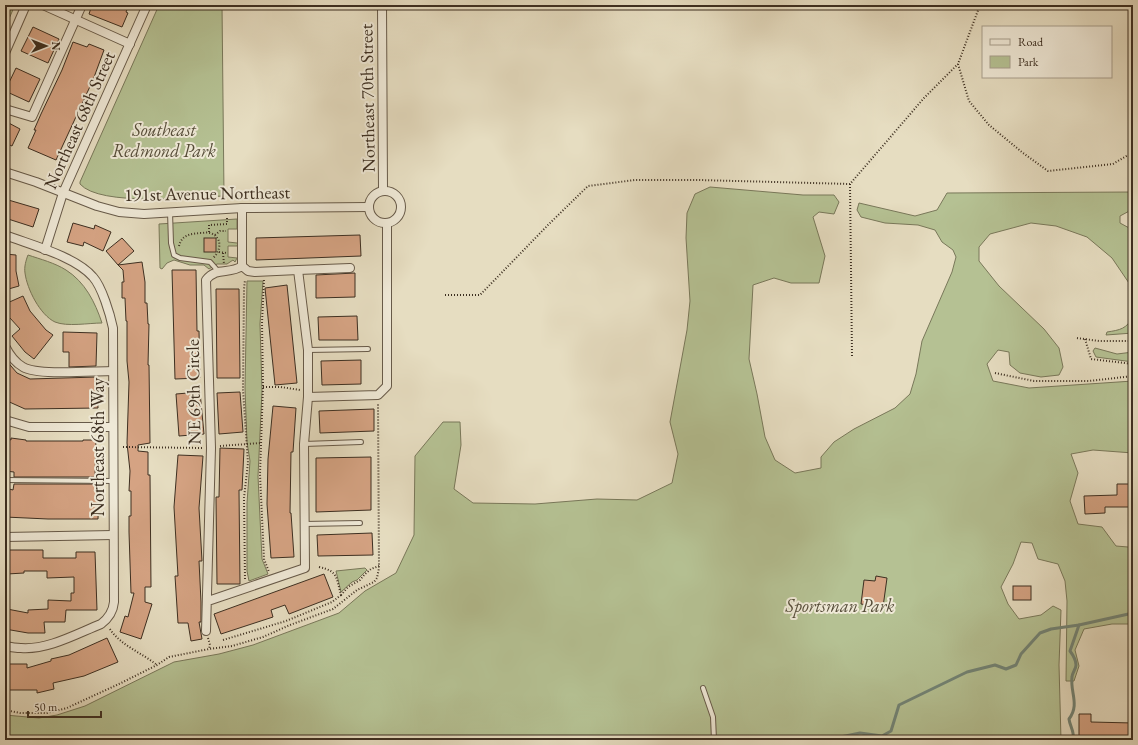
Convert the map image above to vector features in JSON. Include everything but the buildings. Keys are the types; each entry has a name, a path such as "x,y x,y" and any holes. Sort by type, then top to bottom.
{"street":[{"path":"5,53 26,5"},
{"path":"43,5 130,44"},
{"path":"5,109 32,117 82,5"},
{"name":"Northeast 68th Street","path":"45,250 63,193 147,5"},
{"name":"Northeast 70th Street","path":"382,5 383,190"},
{"name":"191st Avenue Northeast","path":"5,172 36,182 97,206 119,212 144,214 242,208 369,207"},
{"path":"383,190 396,195 401,207 398,216 387,223 374,219 369,211 369,203 373,196 383,190"},
{"path":"242,208 242,266"},
{"path":"308,393 378,399 387,386 387,223"},
{"path":"5,235 45,250"},
{"name":"Northeast 68th Way","path":"5,646 21,648 51,644 101,624 108,618 113,609 114,602 113,328 109,310 94,278 79,264 45,250"},
{"path":"218,271 233,270 242,266"},
{"path":"242,266 248,271 264,272 350,268"},
{"path":"208,601 305,568 304,444 308,393 308,350 298,270"},
{"name":"NE 69th Circle","path":"206,631 211,448 206,280 211,274 218,271"},
{"path":"5,346 14,360 24,368 39,372 113,371"},
{"path":"5,420 29,427 114,427"},
{"path":"5,537 114,536"}],"lane":[{"path":"170,212 171,243 174,255 194,261 205,260 210,262 218,271"},
{"path":"308,350 368,349"},
{"path":"304,444 361,442"},
{"path":"5,480 113,481"},
{"path":"304,524 360,523"},
{"path":"703,688 713,717 714,740"}],"path":[{"path":"852,356 850,184 924,98 958,64 980,5"},
{"path":"958,64 969,101 990,125 1023,153 1048,171 1113,164 1133,152"},
{"path":"445,296 480,295 588,186 635,180 850,184"},
{"path":"209,232 209,225 227,224 227,217"},
{"path":"215,235 220,231 226,231"},
{"path":"177,257 180,252 180,242 184,237 188,234 209,232 215,235 219,240 220,246 219,252 214,258 205,260"},
{"path":"219,252 227,253"},
{"path":"264,272 262,323 263,387 260,474 264,559 272,580"},
{"path":"245,280 243,390 248,463 244,498 245,589"},
{"path":"1077,338 1099,341 1133,341"},
{"path":"1085,339 1091,359 1133,364"},
{"path":"995,373 1034,381 1089,381 1133,376"},
{"path":"263,387 281,387 308,393"},
{"path":"5,710 20,713 47,713 67,708 157,665 169,657 232,646 263,637 333,609 357,590 374,582 377,578 379,566 378,399"},
{"path":"123,447 211,448 261,443"},
{"path":"223,640 286,621 332,602 351,584 360,580 371,569 379,566"},
{"path":"319,567 330,569 336,575 341,595"},
{"path":"110,629 113,634 126,644 157,665"}],"green space":[{"path":"5,5 15,5 5,28"},
{"name":"Southeast Redmond Park","path":"159,5 222,5 224,196 171,199 126,198 107,196 91,191 80,184"},
{"name":"Sportsman Park","path":"710,187 803,195 834,195 839,202 834,214 819,212 813,217 825,256 819,283 791,283 774,278 753,285 749,359 765,437 775,460 795,473 821,468 821,457 834,442 854,429 895,408 910,394 916,374 922,341 952,272 956,257 953,250 942,242 935,230 918,225 885,223 861,217 857,210 859,203 915,216 937,210 947,193 1133,192 1133,209 1120,216 1120,223 1131,229 1133,232 1133,293 1131,286 1112,258 1087,237 1056,226 1031,223 990,234 979,247 979,261 999,286 1044,329 1059,348 1063,367 1059,375 1041,377 1020,373 1010,365 1009,352 998,350 987,364 993,381 1029,388 1133,381 1133,453 1093,450 1071,454 1078,473 1070,501 1078,524 1102,527 1116,546 1128,547 1133,544 1133,624 1112,624 1084,629 1075,650 1079,666 1074,681 1066,681 1067,601 1065,581 1058,564 1038,559 1032,543 1021,542 1013,564 1001,587 1008,604 1019,619 1041,615 1053,606 1061,610 1059,665 1061,740 5,740 5,715 39,718 57,715 85,706 174,662 219,654 253,645 339,613 365,591 396,573 414,535 415,456 443,422 460,422 461,445 454,489 473,503 535,504 597,499 637,500 672,483 678,454 670,422 687,330 690,301 686,238 687,213 695,194"},
{"path":"237,219 237,229 228,229 228,242 238,244 237,246 228,246 228,257 237,258 235,262 233,260 227,264 217,264 209,269 204,265 190,265 174,260 167,263 162,269 160,268 159,224"},
{"path":"28,255 57,265 79,280 88,293 102,323 66,324 49,319 39,308 28,286 25,264"},
{"path":"247,281 263,281 260,324 262,391 258,476 262,559 268,574 249,581 247,571 247,503 250,461 247,442 245,388"},
{"path":"1133,316 1133,333 1106,335 1107,332 1126,326"},
{"path":"1095,348 1117,354 1133,352 1133,362 1096,357 1093,351"},
{"path":"365,568 367,570 341,592 336,571"}],"waterway":[{"path":"826,740 860,733 882,736 891,731 899,705 967,672 995,665 1006,669 1016,665 1021,654 1040,633 1051,629 1079,625 1133,613"},
{"path":"1073,740 1069,719 1074,708 1072,677 1076,665 1070,651 1079,625"}]}
